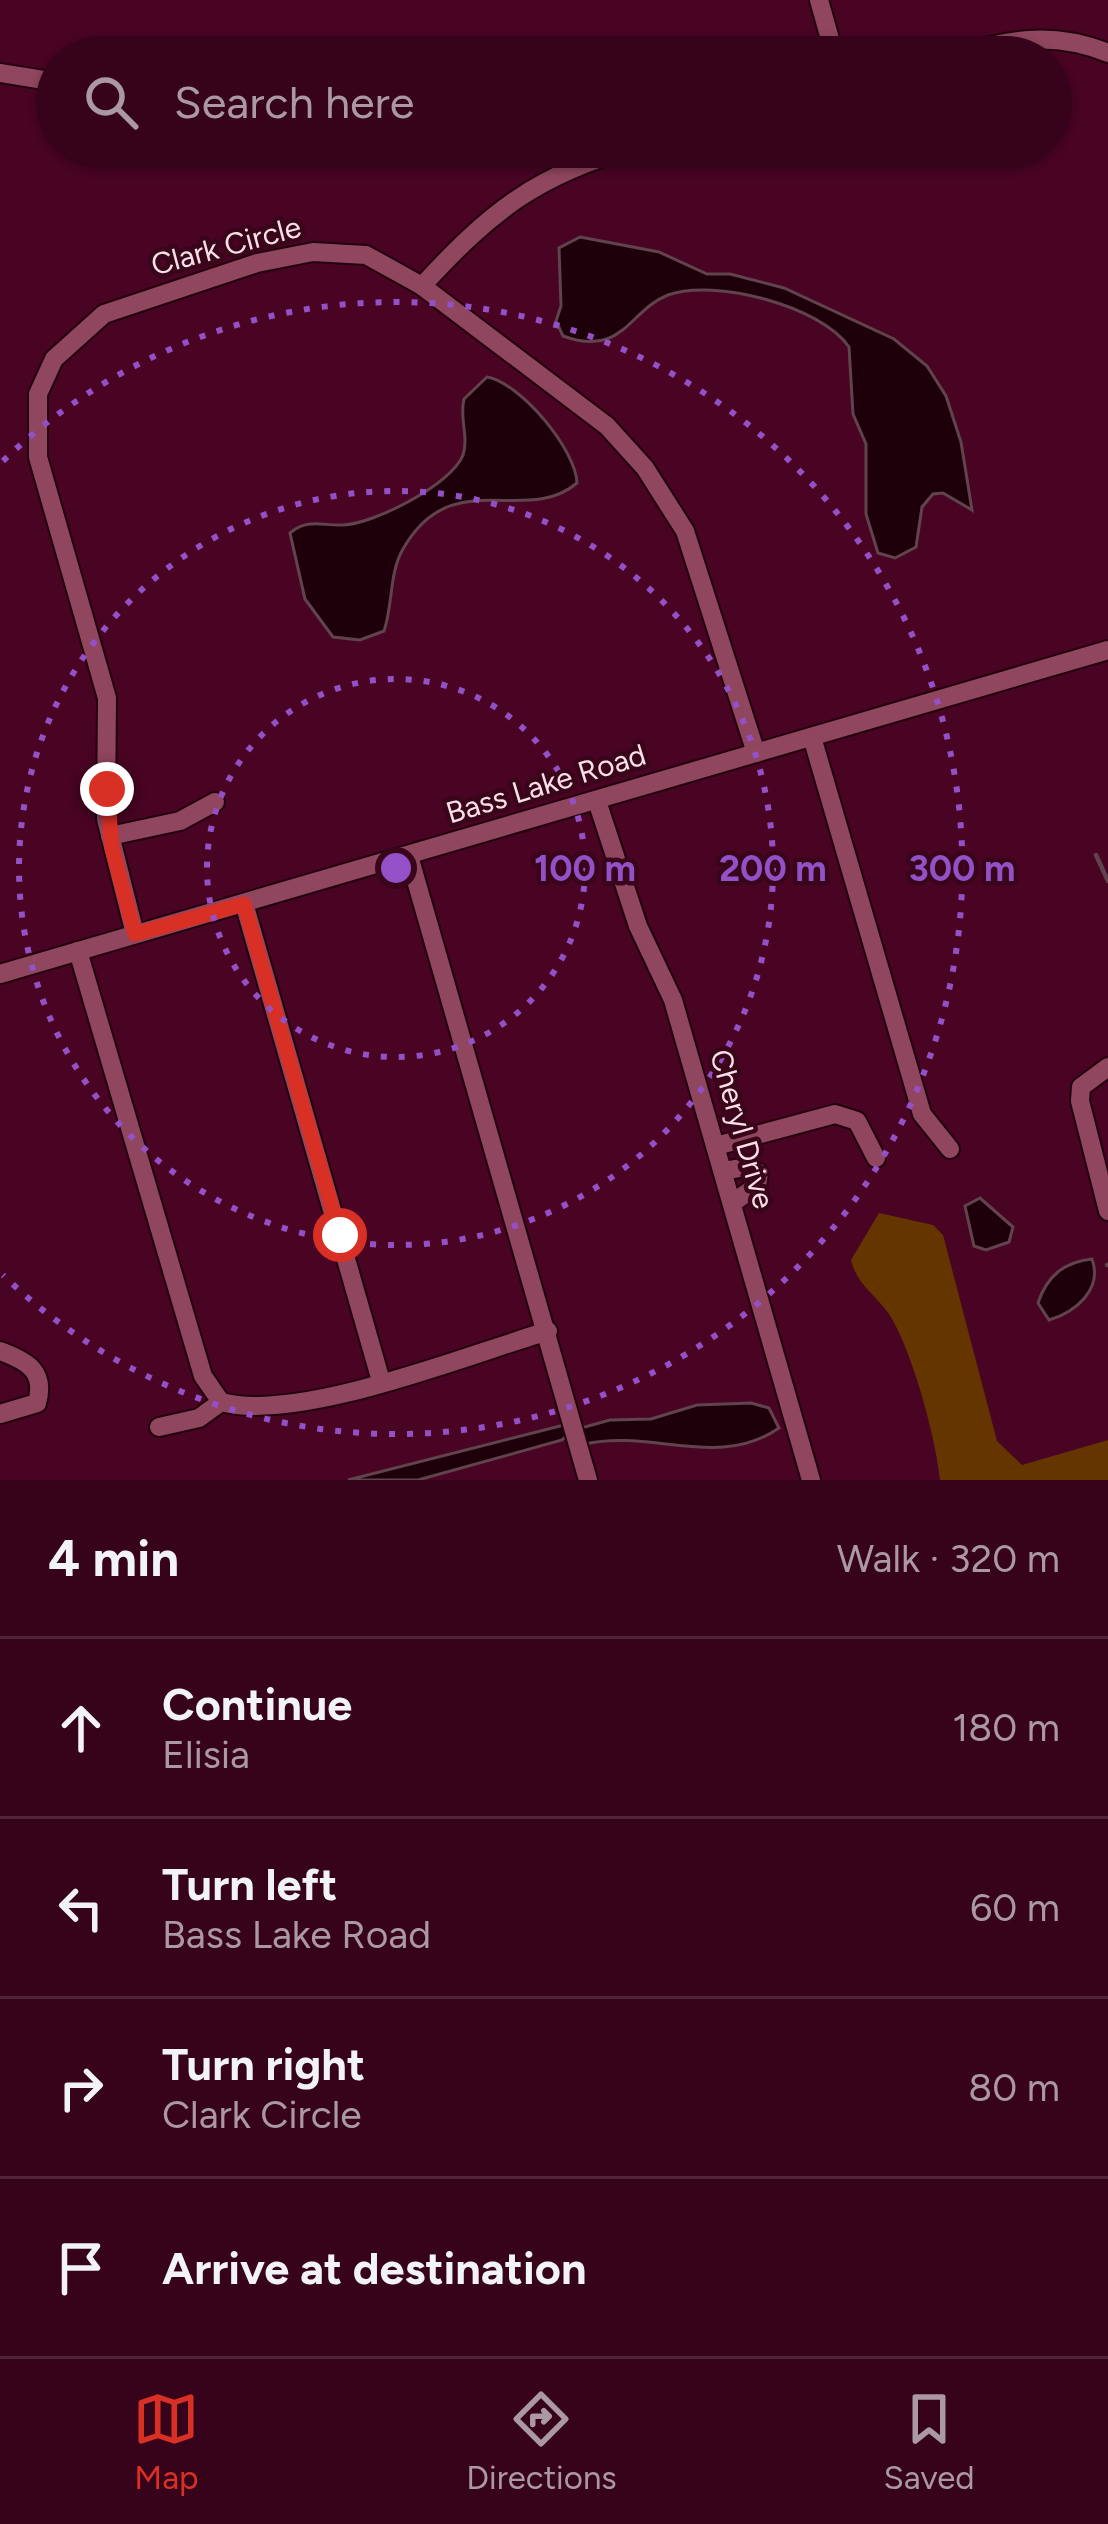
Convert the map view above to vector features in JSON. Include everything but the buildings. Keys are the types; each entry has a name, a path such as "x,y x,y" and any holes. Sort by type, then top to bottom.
{"street":[{"path":"819,0 829,36"},
{"path":"1072,39 1108,53"},
{"path":"0,73 36,79"},
{"path":"422,286 480,224 519,194 567,168"},
{"name":"Clark Circle","path":"135,934 110,836 107,698 36,440 38,394 54,358 104,314 301,254 366,255 422,286 607,426 666,496 701,572 756,753"},
{"name":"Bass Lake Road","path":"0,974 1108,650"},
{"path":"812,737 922,1114 950,1150"},
{"name":"Cheryl Drive","path":"597,801 638,926 673,1000 811,1480"},
{"path":"110,836 180,821 215,802"},
{"path":"409,856 588,1480"},
{"path":"244,904 381,1381"},
{"path":"78,951 203,1376 221,1402"},
{"path":"1108,1067 1082,1087 1080,1101 1108,1211"},
{"path":"716,1146 835,1114 857,1121 876,1158"},
{"path":"723,1171 746,1167 758,1173 757,1186 732,1203"},
{"path":"159,1427 199,1418 221,1402 286,1403 381,1381 548,1331"},
{"path":"0,1351 28,1361 40,1379 37,1403 0,1414"}],"shaded area":[{"path":"580,237 659,252 707,274 730,274 784,288 894,339 927,366 946,396 961,442 972,510 943,493 933,494 922,507 916,547 895,558 878,553 866,514 866,444 853,414 849,347 835,332 792,308 738,293 688,291 655,302 612,337 583,341 563,336 556,321 561,306 559,248"},
{"path":"487,377 515,391 544,420 567,453 577,483 557,495 535,500 466,502 444,509 422,523 403,549 384,631 360,640 333,637 305,599 290,533 309,524 343,525 373,518 444,478 463,455 464,399"},
{"path":"980,1198 1013,1227 1009,1242 986,1250 974,1246 965,1206"},
{"path":"879,1213 933,1225 943,1235 997,1441 1022,1465 1108,1440 1108,1480 940,1480 928,1419 906,1349 889,1314 862,1283 851,1260"},
{"path":"1092,1259 1094,1280 1085,1298 1049,1320 1038,1303 1046,1285 1065,1267"},
{"path":"751,1403 769,1408 779,1428 732,1446 635,1441 585,1444 581,1428 610,1420 651,1419 697,1405"},
{"path":"564,1425 570,1433 562,1440 418,1480 348,1480"}],"waterway":[{"path":"1096,855 1108,881"}],"route":[{"path":"107,789 106,818 135,934 244,904 340,1235"}]}
